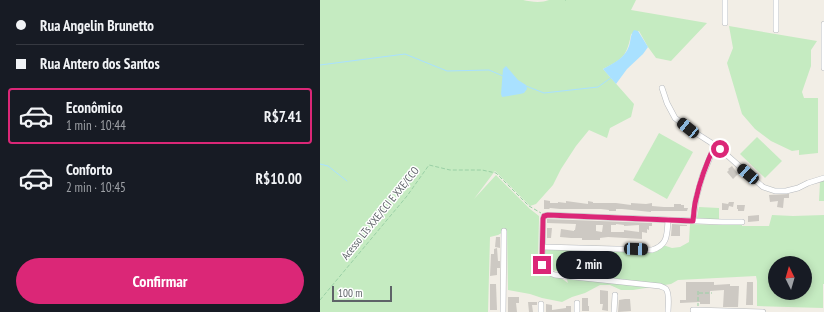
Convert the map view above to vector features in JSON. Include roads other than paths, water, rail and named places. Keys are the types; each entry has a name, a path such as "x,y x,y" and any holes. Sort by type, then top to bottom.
{"street":[{"path":"725,0 725,23"},
{"path":"776,0 776,30"},
{"path":"824,24 824,68"},
{"path":"662,88 666,103 675,118 715,145 764,187 775,191 786,191 824,178"},
{"path":"693,221 696,199 702,177 715,145"},
{"path":"668,312 668,293 664,287 555,276 544,269 542,265 544,216 742,222"},
{"path":"543,246 652,250 659,248 666,240 668,220"},
{"path":"503,312 504,231"},
{"path":"614,312 615,295"},
{"path":"577,303 577,312"},
{"path":"541,304 541,312"},
{"path":"693,310 763,312"}],"water":[{"path":"634,30 638,31 648,47 643,54 627,69 616,84 603,69 619,60 625,54"},
{"path":"506,66 518,80 526,85 527,89 524,93 502,97 503,69"}],"waterway":[{"path":"320,65 405,54 447,71 489,70 503,76"},
{"path":"526,86 544,93 598,87 612,77"},
{"path":"320,164 328,166 347,181"}]}
